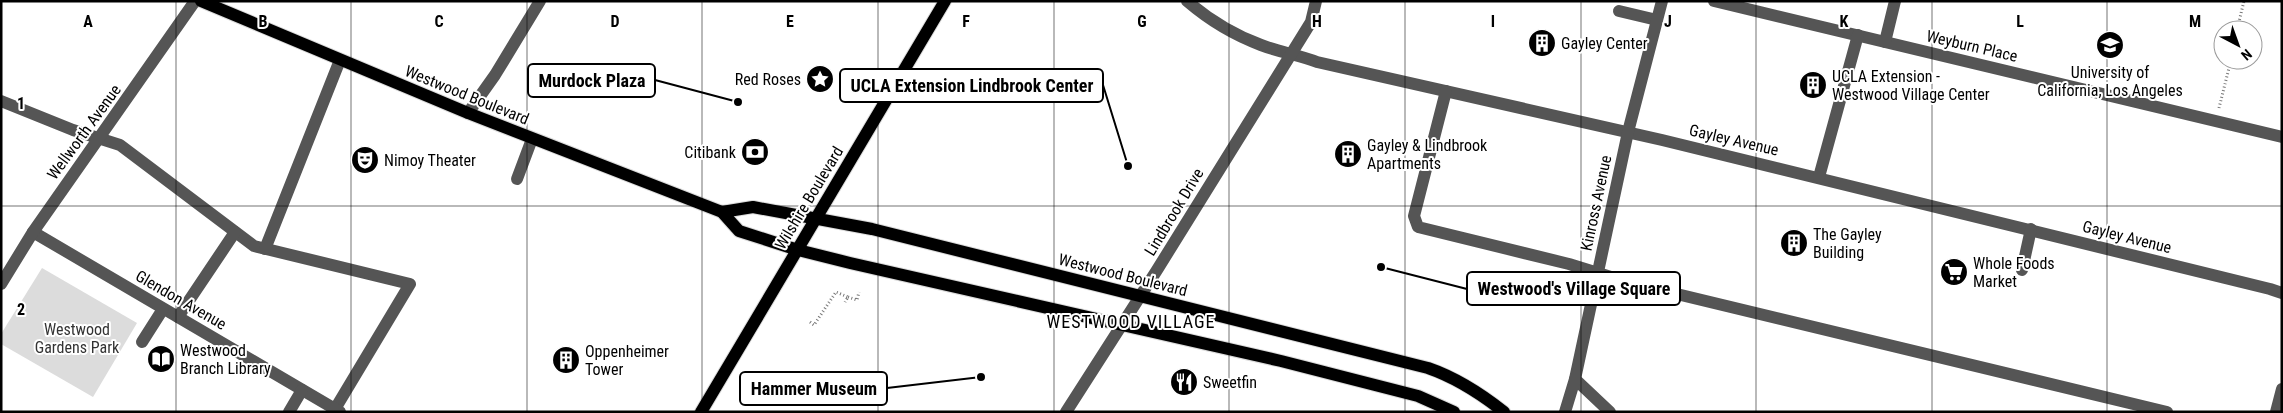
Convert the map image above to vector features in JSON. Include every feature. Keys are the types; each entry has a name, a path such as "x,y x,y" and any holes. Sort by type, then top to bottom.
{"main road":[{"name":"Westwood Boulevard","path":"201,1 532,139 722,212 738,231 798,250 1281,361 1418,396 1454,412"},
{"name":"Wilshire Boulevard","path":"701,412 945,1"},
{"name":"Westwood Boulevard","path":"722,212 753,207 887,233 1428,368 1455,378 1486,397 1504,412"}],"street":[{"name":"Wellworth Avenue","path":"1,284 33,232 195,1"},
{"path":"468,113 495,75 540,1"},
{"name":"Gayley Avenue","path":"1187,1 1216,23 1247,39 1262,46 1317,62 1628,132 2270,288 2282,294"},
{"name":"Lindbrook Drive","path":"1066,412 1310,22 1316,1"},
{"name":"Kinross Avenue","path":"1565,412 1575,380 1628,132 1662,1"},
{"name":"Weyburn Place","path":"1714,1 2282,137"},
{"path":"1885,42 1894,1"},
{"path":"1619,11 1657,20"},
{"path":"1819,178 1858,35"},
{"path":"265,249 340,60"},
{"path":"1446,91 1414,216 1418,227 1569,264 1598,274 2167,412"},
{"path":"1,101 99,139 120,145 254,246 410,284 338,410"},
{"path":"517,179 532,139"},
{"path":"2022,270 2031,230"},
{"name":"Glendon Avenue","path":"33,232 338,410"},
{"path":"178,317 236,232"},
{"path":"142,342 163,308"},
{"path":"1575,380 1610,412"},
{"path":"289,412 302,390"},
{"path":"2276,412 2282,390"}],"path":[{"path":"2239,20 2244,1"},
{"path":"2216,121 2229,70"},
{"path":"810,322 814,325 836,292 857,300 859,292"},
{"path":"845,302 848,297"}],"green space":[{"name":"Westwood Gardens Park","path":"42,268 137,323 93,397 1,344 1,334"}],"place":[{"name":"Gayley Center","path":"1542,43"},
{"name":"University of California, Los Angeles","path":"2110,45"},
{"name":"Red Roses","path":"820,79"},
{"name":"UCLA Extension - Westwood Village Center","path":"1813,85"},
{"name":"Murdock Plaza","path":"738,102"},
{"name":"Citibank","path":"755,152"},
{"name":"Gayley & Lindbrook Apartments","path":"1348,154"},
{"name":"Nimoy Theater","path":"365,160"},
{"name":"UCLA Extension Lindbrook Center","path":"1128,166"},
{"name":"The Gayley Building","path":"1794,243"},
{"name":"Westwood's Village Square","path":"1381,267"},
{"name":"Whole Foods Market","path":"1954,272"},
{"name":"Westwood Branch Library","path":"161,359"},
{"name":"Oppenheimer Tower","path":"566,360"},
{"name":"Hammer Museum","path":"981,377"},
{"name":"Sweetfin","path":"1184,382"}],"district":[{"name":"WESTWOOD VILLAGE","path":"1131,321"}]}
